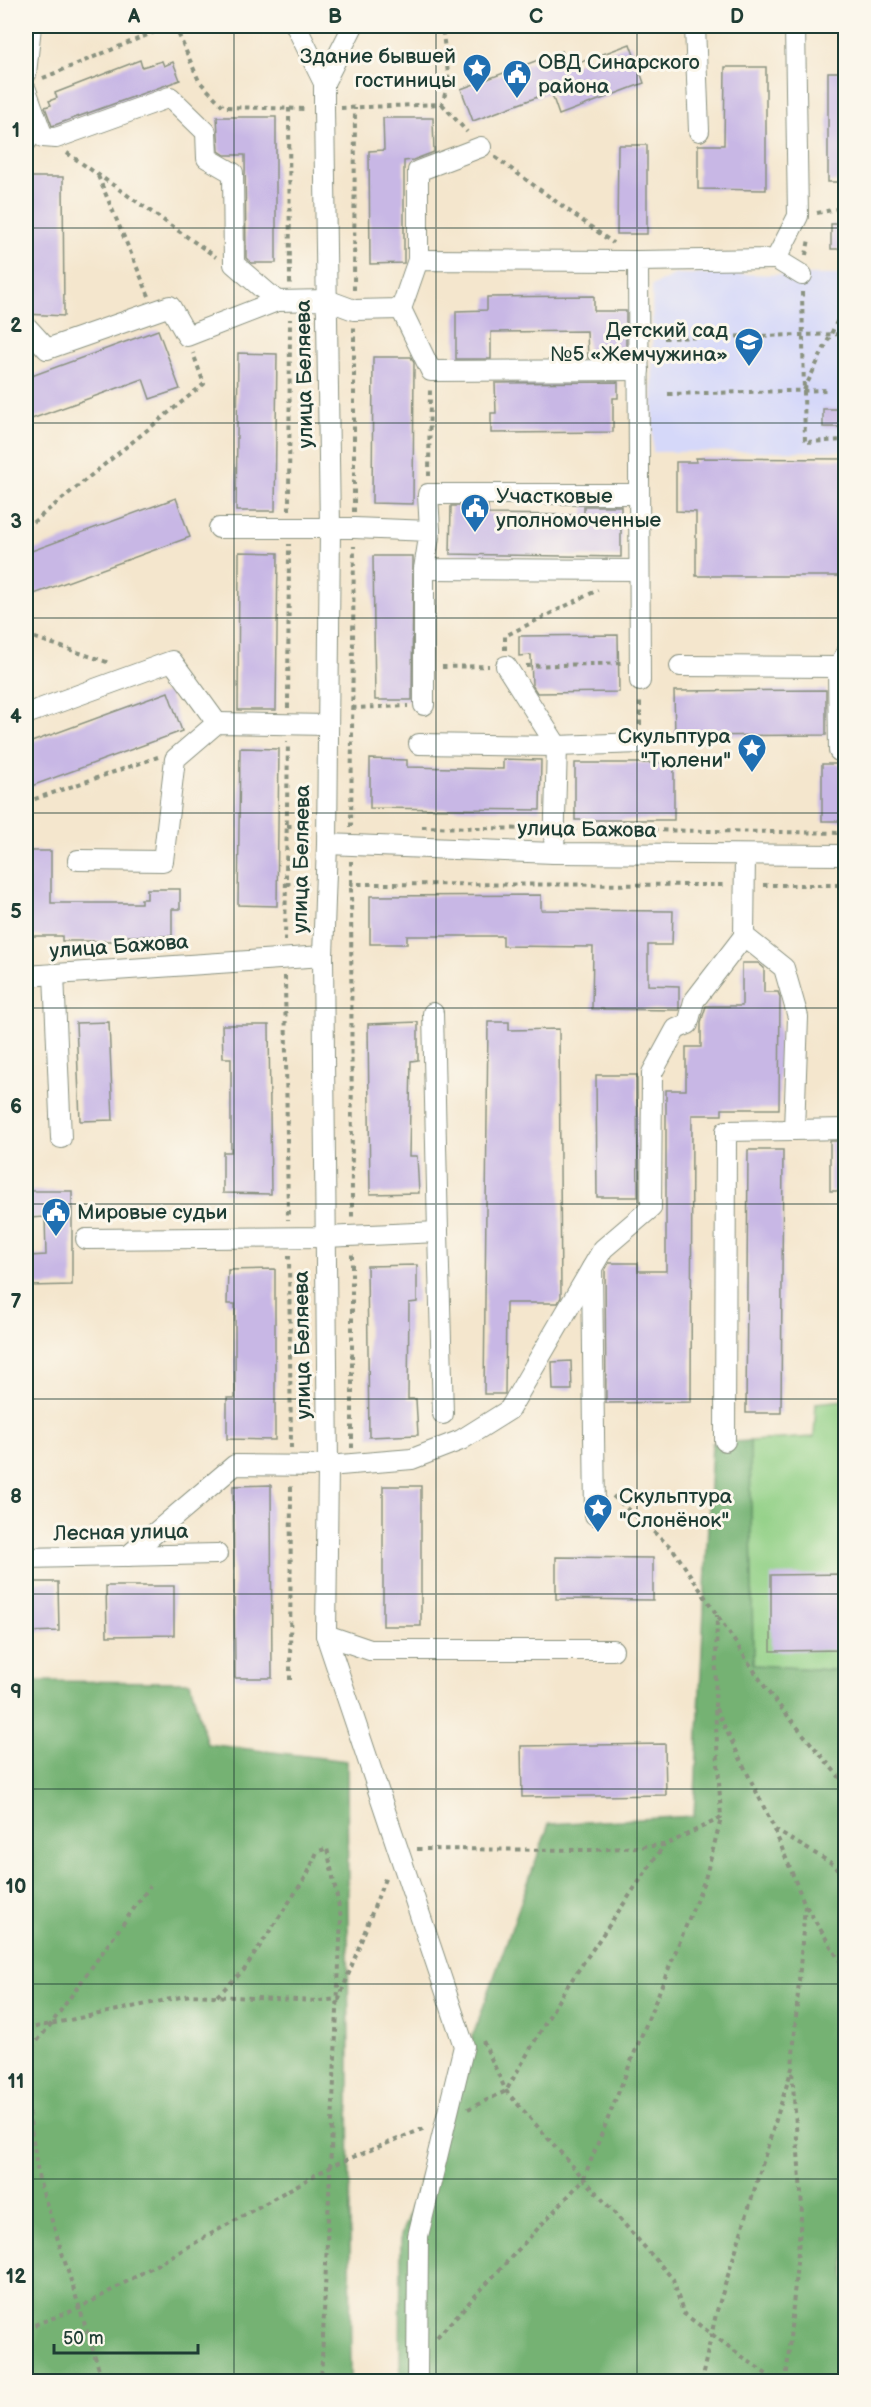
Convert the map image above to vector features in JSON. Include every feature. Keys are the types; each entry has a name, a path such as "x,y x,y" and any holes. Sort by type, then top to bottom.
{"street":[{"path":"31,26 30,140 57,138 170,97 206,132 207,158 233,173 234,264 284,301"},
{"name":"улица Беляева","path":"296,26 324,83 330,528 327,844 323,957 328,1466 326,1635 464,2046 418,2236 417,2382"},
{"name":"улица Беляева","path":"324,83 353,26"},
{"path":"695,26 699,131"},
{"path":"776,259 798,216 795,26"},
{"path":"481,147 418,171 418,260 401,309 431,371 639,370"},
{"path":"418,260 776,259 802,275"},
{"path":"638,261 640,672"},
{"path":"26,326 47,349 170,306 187,336 284,301 327,300 354,309 401,309"},
{"path":"424,705 426,668 424,569 430,531 428,495 639,494"},
{"path":"219,528 354,528 430,531"},
{"path":"424,569 639,570"},
{"path":"680,666 842,660 838,751 846,751"},
{"path":"26,714 172,661 217,723"},
{"path":"506,666 557,746 554,853"},
{"path":"78,860 163,861 175,759 217,723 327,725"},
{"path":"419,744 557,746 640,743"},
{"name":"улица Бажова","path":"327,844 554,853 846,855"},
{"path":"128,1556 235,1465 328,1466 412,1459 462,1440 508,1410 603,1249 651,1208 652,1073 676,1029 688,1024 694,1000 744,936 745,855"},
{"path":"744,936 784,968 798,1017 794,1130"},
{"name":"улица Бажова","path":"26,976 323,957"},
{"path":"54,974 61,1138"},
{"path":"433,1013 443,1414"},
{"path":"725,1441 726,1131 846,1129"},
{"path":"86,1239 325,1237 438,1233"},
{"path":"592,1268 595,1515"},
{"name":"Лесная улица","path":"26,1558 218,1554"},
{"path":"326,1635 370,1650 613,1650"}],"path":[{"path":"29,81 170,26"},
{"path":"441,104 481,147 638,261"},
{"path":"289,108 284,301 289,528 285,959 291,1466 290,1680"},
{"path":"352,1464 351,844 355,108"},
{"path":"30,140 98,175 217,258"},
{"path":"98,175 155,311"},
{"path":"814,214 846,207"},
{"path":"810,234 802,275 805,442 846,440"},
{"path":"804,390 846,303"},
{"path":"664,338 846,334"},
{"path":"26,528 204,384 187,336"},
{"path":"428,495 431,371"},
{"path":"668,394 828,390"},
{"path":"506,666 505,636 608,585"},
{"path":"26,635 114,664"},
{"path":"426,668 506,666 640,672 640,743"},
{"path":"352,708 424,705"},
{"path":"26,802 190,746"},
{"path":"286,884 846,885"},
{"path":"594,1479 673,1549 771,1696 846,1785"},
{"path":"417,2359 583,2180 705,1879 721,1818 715,1707 717,1615"},
{"path":"715,1707 775,1830 805,1905 846,1971"},
{"path":"339,1999 396,1849 594,1850 665,1845 721,1818"},
{"path":"775,1830 833,1864 846,1878"},
{"path":"26,2328 80,2308 331,2166 447,2119 506,2091 562,1994 665,1845"},
{"path":"217,1996 244,1970 307,1875 317,1852 327,1848 341,1917 321,2382"},
{"path":"26,2055 51,2024 150,1886"},
{"path":"786,2382 802,2208 792,2068 805,1905"},
{"path":"26,2029 190,1995 318,2001 339,1999"},
{"path":"482,2038 506,2091 673,2279 683,2313 777,2382"},
{"path":"701,2382 716,2314 792,2068"},
{"path":"26,2095 39,2180 103,2382"}],"shaded area":[{"name":"Детский сад №5 «Жемчужина»","path":"676,274 845,275 845,451 653,452 652,286"}],"green space":[{"path":"845,1400 845,1671 753,1665 750,1441 814,1437 816,1403"},
{"path":"750,1441 753,1665 845,1671 845,2381 400,2382 401,2236 549,1824 694,1816 712,1443"},
{"path":"26,1681 190,1682 207,1744 347,1761 351,2381 26,2381"}],"building":[{"path":"630,44 644,83 559,115 551,92 473,121 461,89 562,51 568,67"},
{"path":"140,60 142,67 162,61 164,66 173,62 180,80 52,126 45,107 51,105 49,101 57,98 55,93"},
{"path":"725,67 766,67 766,190 698,189 698,145 724,145"},
{"path":"828,72 846,72 846,182 828,182"},
{"path":"217,117 276,117 276,263 251,263 246,258 245,155 225,155 219,151"},
{"path":"383,118 433,118 434,152 404,161 404,263 370,264 369,151 384,150"},
{"path":"618,145 647,145 647,234 617,234"},
{"path":"26,177 63,177 64,316 26,314"},
{"path":"831,224 846,224 846,249 831,249"},
{"path":"594,296 594,311 626,311 626,358 588,358 587,331 491,332 491,359 456,359 456,311 487,310 487,297"},
{"path":"158,330 180,389 150,399 143,379 26,421 26,378"},
{"path":"238,353 277,354 275,511 236,511"},
{"path":"373,357 411,357 414,363 413,504 372,503"},
{"path":"618,382 618,398 613,398 613,432 491,433 491,413 496,413 495,383"},
{"path":"823,409 846,409 846,427 823,427"},
{"path":"696,458 846,459 846,576 696,576 696,512 676,511 676,462 697,462"},
{"path":"176,498 190,537 26,597 26,553"},
{"path":"451,506 488,506 488,514 584,515 584,506 621,506 621,557 450,554"},
{"path":"239,552 278,553 276,710 238,710"},
{"path":"373,556 413,556 412,700 375,700"},
{"path":"618,635 619,692 537,693 532,685 531,655 519,656 519,636"},
{"path":"826,690 826,735 675,736 674,691"},
{"path":"168,692 182,731 26,788 26,744"},
{"path":"240,748 279,749 277,906 238,905"},
{"path":"370,759 407,760 407,767 503,769 503,759 541,760 540,810 370,808"},
{"path":"575,763 674,763 674,820 575,820"},
{"path":"822,764 846,764 846,821 822,821"},
{"path":"26,851 51,851 51,903 141,903 141,899 147,899 147,889 180,889 180,909 172,909 172,936 117,936 117,941 62,941 62,936 26,936"},
{"path":"541,895 541,910 673,911 672,945 648,945 648,985 679,986 679,1010 592,1009 593,947 503,946 503,936 407,936 407,944 370,944 370,896"},
{"path":"742,963 758,963 764,968 764,992 778,992 780,997 779,1109 722,1109 722,1115 692,1115 691,1402 606,1403 605,1270 609,1263 638,1263 638,1271 666,1271 666,1090 686,1090 686,1047 701,1047 701,1022 706,1006 742,1006"},
{"path":"109,1022 113,1120 80,1121 76,1023"},
{"path":"418,1022 418,1060 411,1061 409,1156 417,1156 419,1193 370,1194 368,1024"},
{"path":"488,1022 509,1022 509,1030 559,1029 561,1297 558,1303 506,1303 505,1394 484,1394"},
{"path":"222,1025 269,1025 271,1194 223,1193 223,1152 231,1152 231,1058 223,1058"},
{"path":"596,1075 637,1075 638,1197 597,1197"},
{"path":"830,1141 846,1141 846,1191 830,1191"},
{"path":"748,1150 783,1150 781,1413 746,1413"},
{"path":"28,1191 72,1191 72,1285 29,1286 29,1256 46,1255 45,1217 29,1218"},
{"path":"417,1265 417,1302 409,1303 408,1399 416,1399 418,1435 369,1437 367,1266"},
{"path":"275,1269 275,1440 227,1439 227,1398 235,1398 235,1304 227,1304 228,1270"},
{"path":"571,1361 572,1390 553,1390 552,1362"},
{"path":"271,1485 272,1678 235,1678 233,1486"},
{"path":"383,1486 421,1486 421,1626 383,1626"},
{"path":"556,1557 653,1558 653,1600 556,1599"},
{"path":"846,1574 846,1650 771,1651 771,1575"},
{"path":"26,1582 58,1582 59,1631 26,1632"},
{"path":"106,1586 174,1586 174,1635 107,1636"},
{"path":"665,1744 666,1795 522,1797 521,1746"}],"place":[{"name":"Здание бывшей гостиницы","path":"477,94"},
{"name":"ОВД Синарского района","path":"517,100"},
{"name":"Детский сад №5 «Жемчужина»","path":"749,368"},
{"name":"Участковые уполномоченные","path":"475,534"},
{"name":"Скульптура \"Тюлени\"","path":"752,774"},
{"name":"Мировые судьи","path":"56,1238"},
{"name":"Скульптура \"Слонёнок\"","path":"598,1534"}]}
